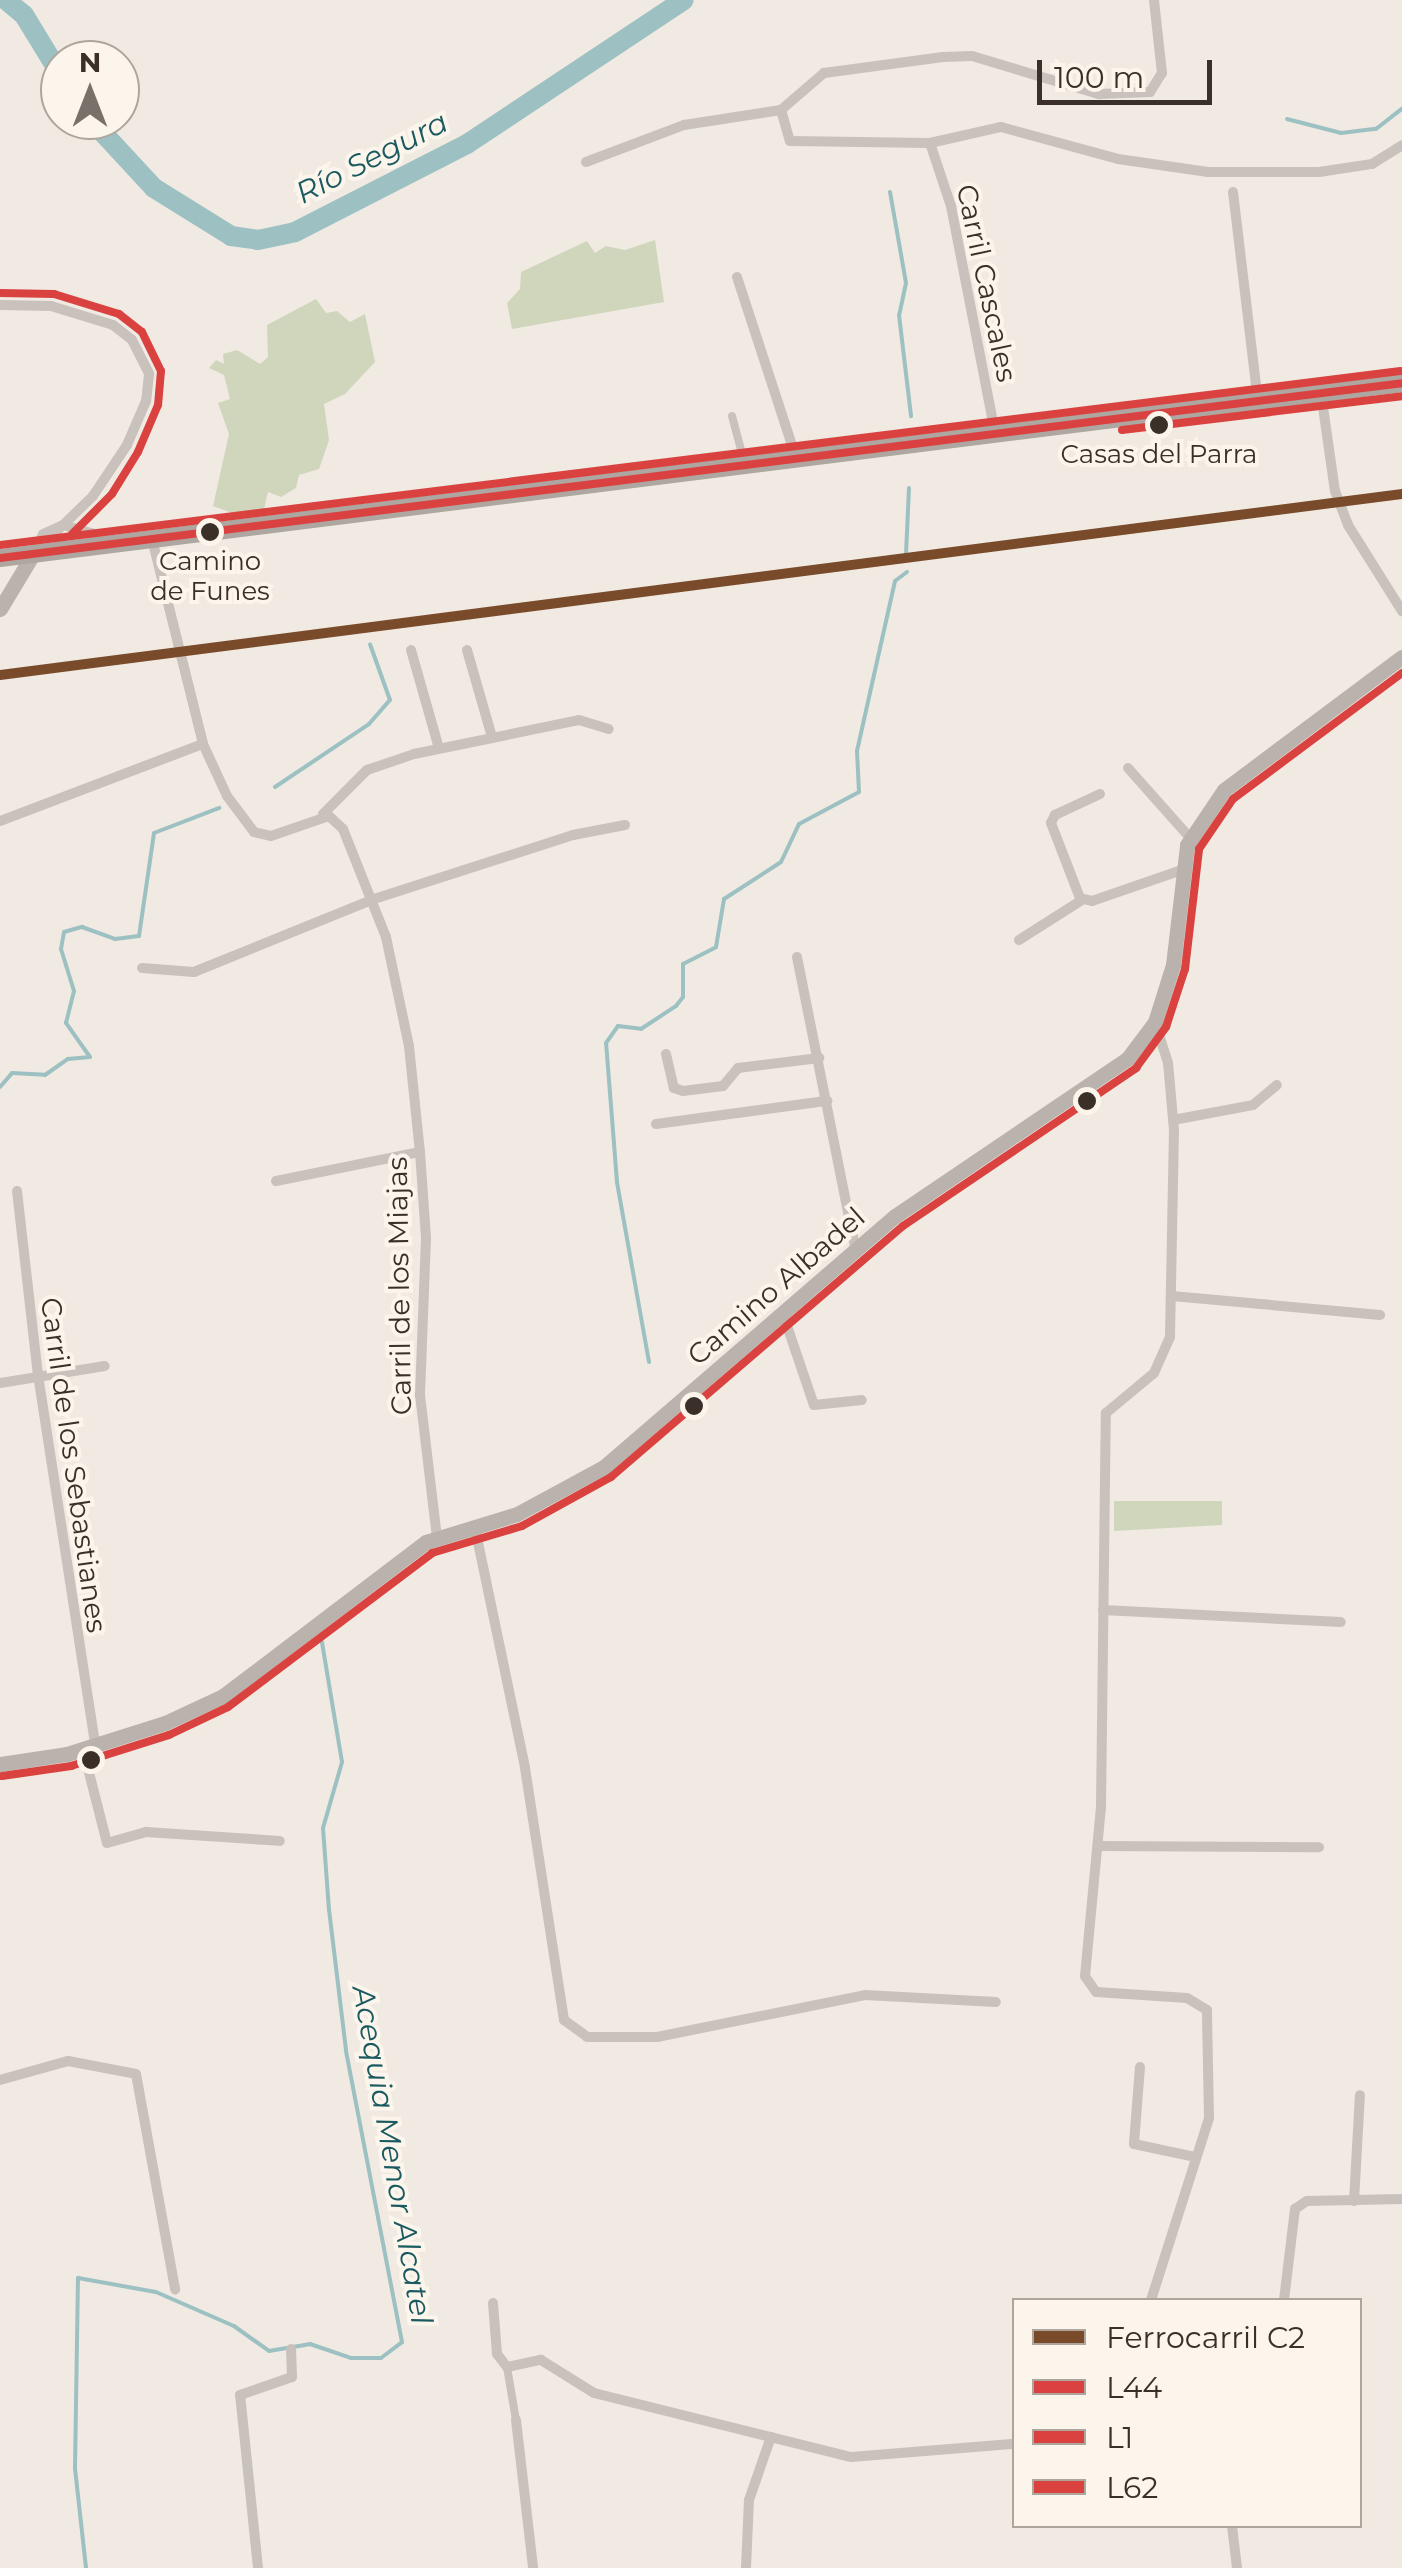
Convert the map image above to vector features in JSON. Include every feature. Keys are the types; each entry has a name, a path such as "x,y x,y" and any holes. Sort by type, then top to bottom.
{"main road":[{"path":"0,559 1402,383"},
{"path":"0,609 32,554"},
{"path":"0,559 14,573 11,592"},
{"name":"Camino Albadel","path":"0,1764 89,1747 223,1696 437,1538 474,1528 560,1494 604,1467 856,1252 990,1147 1128,1058 1155,1022 1173,964 1182,870 1191,839 1224,790 1402,656"}],"street":[{"path":"586,162 684,125 781,110 824,74 943,57 972,56 1100,94 1150,92 1162,72 1154,0"},
{"path":"781,110 790,141 930,143 1001,127 1118,159 1208,172 1300,172 1372,164 1402,145"},
{"name":"Carril Cascales","path":"930,143 951,206 995,434"},
{"path":"1234,192 1258,401"},
{"path":"737,277 796,458"},
{"path":"0,305 87,314 122,331 145,361 146,401 120,457 87,503 56,534 60,550"},
{"path":"1321,393 1335,491 1348,526 1402,612"},
{"path":"732,416 745,465"},
{"path":"87,503 98,535"},
{"path":"32,554 48,530 64,525 128,542"},
{"path":"152,538 203,744 254,832 271,836 323,814 368,770 439,748 580,720 609,730"},
{"path":"411,650 439,748"},
{"path":"466,650 492,737"},
{"path":"0,822 203,744"},
{"path":"1128,768 1191,839"},
{"path":"1082,900 1051,824 1055,815 1100,794"},
{"name":"Carril de los Miajas","path":"323,814 343,829 374,899 410,1046 426,1238 420,1395 437,1538"},
{"path":"142,968 194,972 374,899 572,835 625,824"},
{"path":"1019,940 1082,900 1182,870"},
{"path":"797,957 856,1252"},
{"path":"1152,2298 1208,2118 1207,2010 1187,1998 1096,1992 1085,1976 1098,1846 1106,1413 1166,1355 1172,1296 1173,1120 1168,1062 1155,1022"},
{"path":"666,1054 674,1088 683,1090 723,1086 738,1068 818,1058"},
{"path":"1173,1120 1253,1105 1276,1085"},
{"path":"656,1124 827,1102"},
{"path":"276,1181 420,1152"},
{"name":"Carril de los Sebastianes","path":"17,1191 38,1375 89,1747 106,1843 146,1832 280,1841"},
{"path":"1172,1296 1380,1315"},
{"path":"784,1317 814,1405 862,1400"},
{"path":"0,1383 104,1366"},
{"path":"474,1528 525,1768 564,2020 587,2037 656,2037 866,1995 996,2002"},
{"path":"1102,1610 1341,1622"},
{"path":"1098,1846 1319,1847"},
{"path":"0,2080 68,2062 136,2074 176,2290"},
{"path":"1140,2067 1134,2144 1195,2158"},
{"path":"1354,2200 1360,2095"},
{"path":"1284,2298 1294,2209 1307,2201 1402,2199"},
{"path":"493,2303 497,2354 506,2366 516,2420 533,2568"},
{"path":"258,2568 240,2394 292,2377 290,2349"},
{"path":"506,2366 541,2360 594,2393 851,2457 1012,2444"},
{"path":"746,2568 749,2500 771,2437"},
{"path":"1232,2528 1237,2568"}],"green space":[{"path":"655,240 664,302 512,329 507,303 520,289 521,272 587,241 595,253 606,246 625,250"},
{"path":"316,299 326,313 337,311 350,322 365,314 375,362 345,394 324,404 329,440 319,469 299,475 296,488 281,497 268,492 263,514 240,516 213,506 229,434 218,403 230,399 224,375 209,368 216,360 224,364 223,354 237,350 260,364 268,357 267,325"},
{"path":"1114,1501 1222,1501 1222,1525 1114,1531"}],"waterway":[{"name":"Río Segura","path":"6,0 24,15 40,41"},
{"name":"Río Segura","path":"110,140 154,188 231,236 258,240 295,232 467,144 684,0"},
{"name":"Acequia Menor Alcatel","path":"1287,119 1341,133 1376,129 1402,109"},
{"name":"Acequia Menor Alcatel","path":"890,192 906,283 899,315 911,416"},
{"name":"Acequia Menor Alcatel","path":"906,554 909,488"},
{"name":"Acequia Menor Alcatel","path":"649,1362 617,1182 606,1043 618,1026 641,1029 676,1006 683,997 683,964 716,947 724,899 781,862 799,824 859,792 857,751 895,581 907,572"},
{"path":"275,787 369,724 390,700 370,644"},
{"path":"0,1087 12,1073 45,1075 68,1059 90,1057 66,1023 74,991 61,949 64,932 82,927 115,939 139,936 154,833 219,808"},
{"name":"Acequia Menor Alcatel","path":"86,2568 75,2468 78,2278 156,2292 234,2326 269,2351 310,2344 351,2358 381,2358 402,2342 346,2050 329,1910 323,1828 342,1762 322,1642"}],"rail line":[{"name":"C2","path":"0,675 1402,494"}],"transit line":[{"name":"L62","path":"0,293 54,294 119,314 142,332 161,371 158,405 138,452 112,494 72,534"},
{"name":"L62","path":"0,545 1400,371"},
{"name":"L44","path":"0,558 1402,383"},
{"name":"L1","path":"1122,430 1402,396"},
{"name":"L1","path":"2,1776 71,1766 169,1735 228,1707 432,1553 522,1526 611,1477 903,1226 1136,1068 1166,1027 1185,969 1199,849 1233,799 1402,673"}],"place":[{"name":"Casas del Parra","path":"1159,425"},
{"name":"Camino de Funes","path":"210,532"}]}
